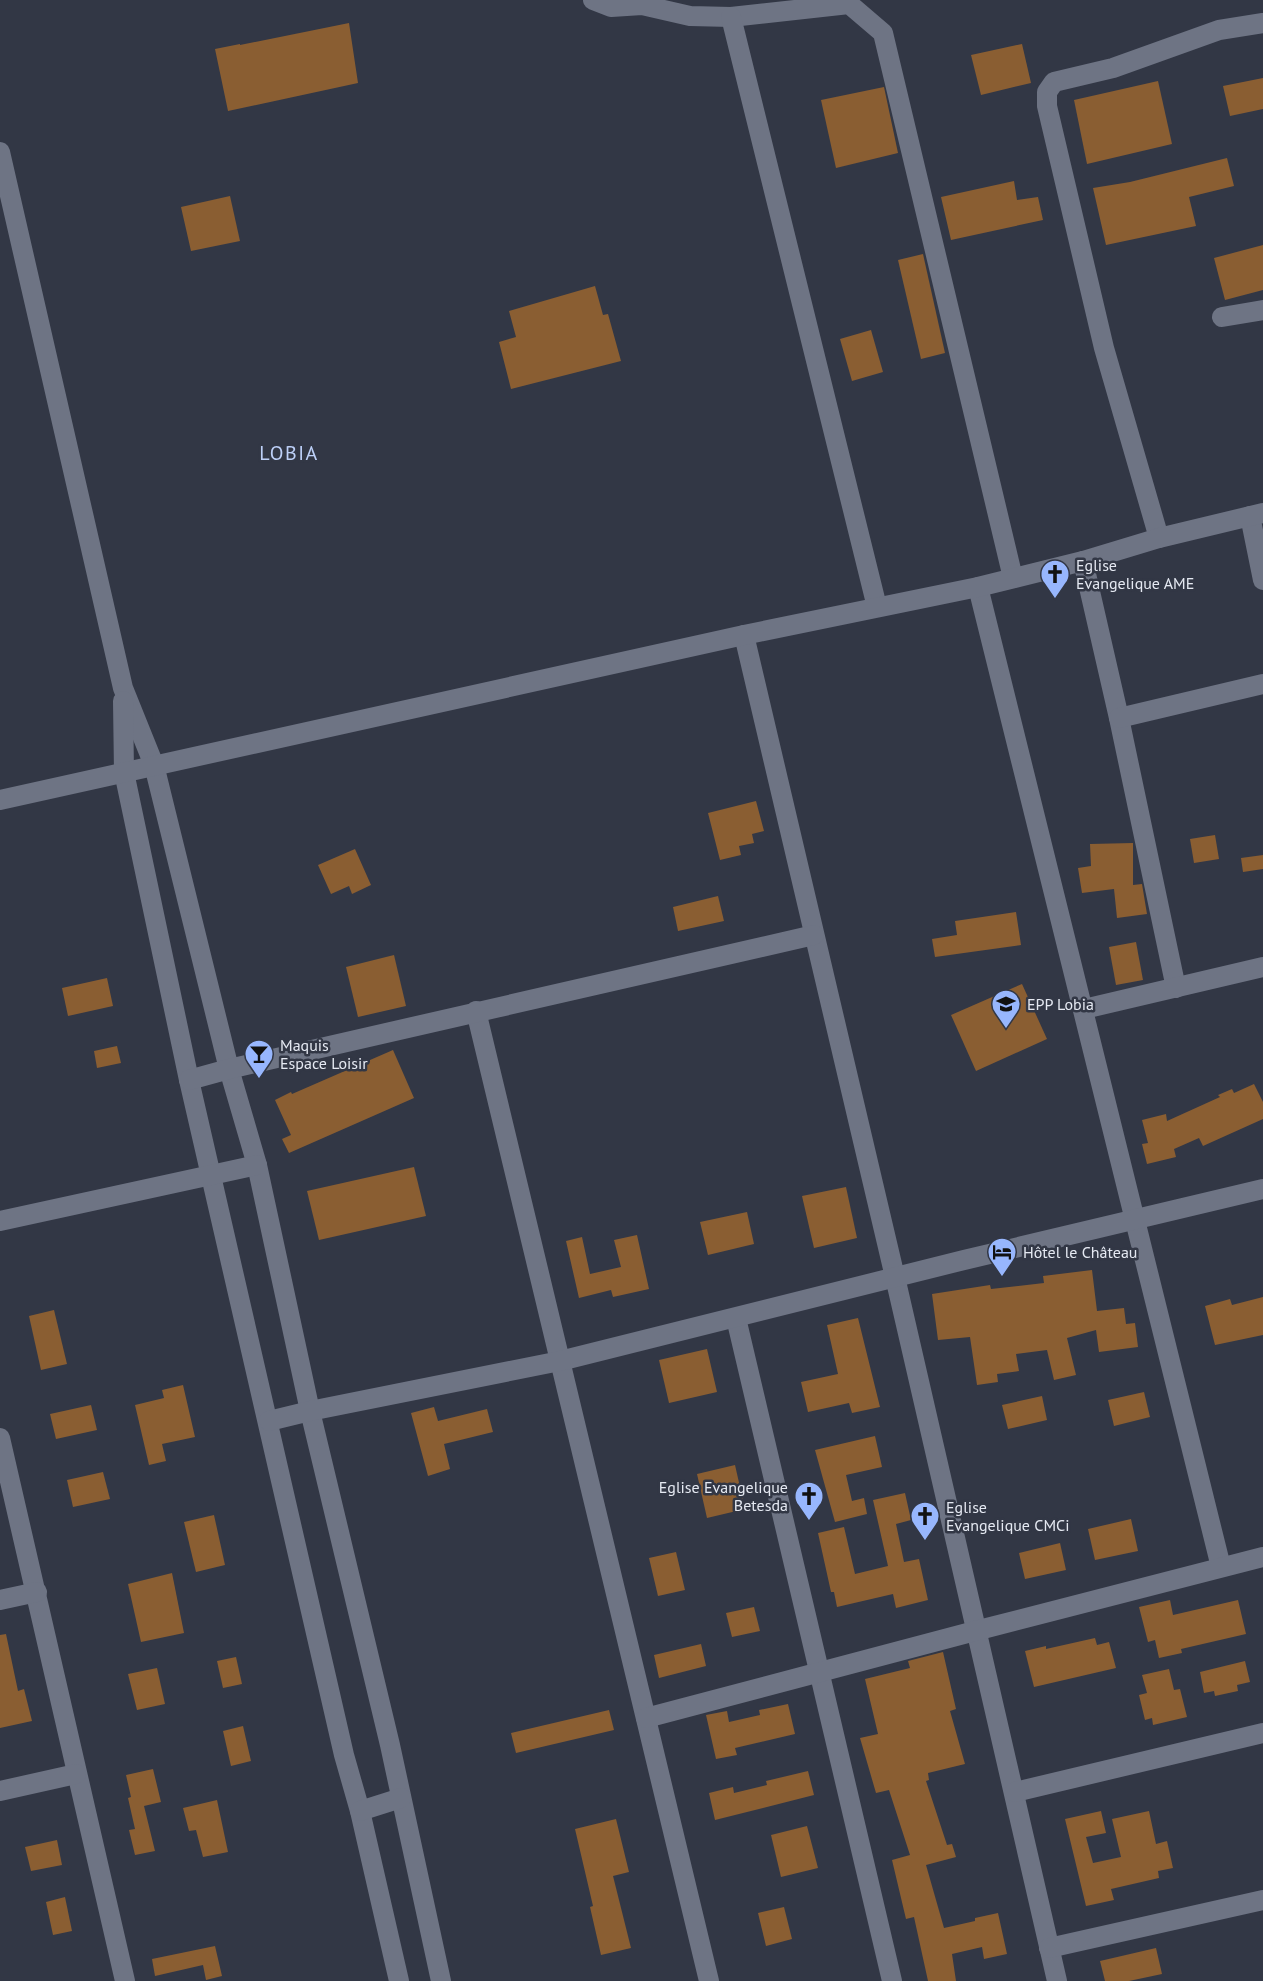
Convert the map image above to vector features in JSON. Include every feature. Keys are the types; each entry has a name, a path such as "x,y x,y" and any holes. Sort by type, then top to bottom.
{"street":[{"path":"593,0 611,7 642,5 690,16 731,17 849,2 883,33 1013,578"},
{"path":"731,17 877,607"},
{"path":"1159,538 1104,348 1047,106 1047,92 1054,82 1113,68 1220,30 1263,23"},
{"path":"0,152 123,688 154,765 229,1069 257,1165 310,1411 387,1734 441,1981"},
{"path":"1222,318 1263,310"},
{"path":"0,800 744,634 978,587 1083,561 1159,538 1256,515 1263,580"},
{"path":"1083,561 1176,988"},
{"path":"978,587 1221,1567"},
{"path":"744,634 895,1277 975,1630 1015,1792 1057,1981"},
{"path":"1119,718 1263,684"},
{"path":"123,688 124,772 189,1080 399,1981"},
{"path":"189,1080 476,1011 814,935"},
{"path":"1084,1009 1263,968"},
{"path":"476,1011 709,1981"},
{"path":"0,1221 257,1165"},
{"path":"269,1421 560,1361 895,1277 1263,1189"},
{"path":"736,1318 892,1981"},
{"path":"0,1438 125,1981"},
{"path":"646,1718 819,1674 975,1630 1263,1557"},
{"path":"0,1600 37,1592"},
{"path":"1015,1792 1263,1733"},
{"path":"0,1791 76,1774"},
{"path":"360,1811 400,1798"},
{"path":"1049,1948 1263,1900"}],"building":[{"path":"349,23 358,83 228,111 215,49"},
{"path":"1022,44 1031,83 981,95 971,55"},
{"path":"1263,78 1263,109 1230,116 1223,86"},
{"path":"1158,81 1172,144 1087,164 1074,100"},
{"path":"884,87 898,153 836,168 821,100"},
{"path":"1227,158 1234,186 1189,197 1196,226 1106,245 1093,188 1130,182"},
{"path":"1014,181 1017,200 1038,197 1043,220 951,240 941,197"},
{"path":"230,196 240,241 191,251 181,207"},
{"path":"1263,245 1263,290 1225,300 1214,258"},
{"path":"923,254 945,353 921,359 898,260"},
{"path":"595,286 603,315 608,314 621,361 511,389 499,342 516,337 509,311"},
{"path":"871,330 883,372 852,381 840,339"},
{"path":"756,801 764,831 752,834 754,843 739,846 741,855 720,860 708,813"},
{"path":"1215,835 1219,859 1194,863 1190,839"},
{"path":"1133,843 1133,885 1142,884 1147,914 1117,918 1114,889 1082,893 1078,868 1091,866 1090,844"},
{"path":"355,849 371,885 352,894 349,886 331,894 318,865"},
{"path":"1263,855 1263,869 1243,872 1241,858"},
{"path":"718,896 724,921 678,931 673,907"},
{"path":"1016,912 1021,945 935,957 932,939 957,935 955,921"},
{"path":"1136,942 1143,980 1116,985 1109,947"},
{"path":"394,955 406,1006 358,1017 346,967"},
{"path":"107,978 113,1006 68,1016 62,988"},
{"path":"1022,984 1047,1039 976,1071 951,1015"},
{"path":"117,1046 121,1063 97,1068 94,1051"},
{"path":"393,1050 414,1098 289,1153 282,1139 291,1135 275,1100"},
{"path":"1254,1084 1263,1102 1263,1119 1203,1146 1199,1138 1174,1149 1176,1157 1147,1164 1142,1144 1148,1143 1142,1120 1166,1114 1167,1121 1220,1097 1218,1095 1232,1089 1234,1093"},
{"path":"414,1167 426,1216 319,1240 307,1191"},
{"path":"846,1187 857,1238 814,1248 802,1196"},
{"path":"747,1212 754,1244 708,1255 700,1222"},
{"path":"637,1235 649,1289 613,1297 611,1290 579,1298 566,1241 582,1237 590,1274 621,1267 614,1240"},
{"path":"1092,1270 1097,1311 1124,1308 1126,1324 1135,1323 1138,1347 1099,1352 1096,1330 1067,1338 1076,1375 1054,1380 1047,1350 1016,1354 1019,1371 997,1374 998,1382 977,1385 970,1337 938,1340 932,1294 990,1285 991,1289 1044,1283 1043,1276"},
{"path":"1263,1297 1263,1335 1215,1345 1205,1306 1230,1299 1232,1305"},
{"path":"54,1310 67,1364 41,1370 29,1316"},
{"path":"858,1318 880,1407 852,1413 849,1403 808,1412 801,1382 838,1374 827,1325"},
{"path":"707,1349 717,1392 669,1403 659,1360"},
{"path":"183,1385 195,1437 162,1444 166,1461 149,1465 135,1405 164,1398 162,1390"},
{"path":"1144,1392 1150,1417 1114,1426 1108,1400"},
{"path":"1042,1396 1047,1420 1008,1429 1002,1405"},
{"path":"91,1405 97,1430 56,1439 50,1414"},
{"path":"434,1407 438,1421 487,1409 493,1432 444,1444 450,1469 428,1476 411,1413"},
{"path":"875,1436 882,1467 846,1475 852,1501 864,1498 867,1514 835,1522 815,1450"},
{"path":"735,1465 745,1509 707,1518 697,1474"},
{"path":"103,1472 110,1499 73,1507 67,1480"},
{"path":"905,1493 911,1520 896,1524 904,1562 919,1559 928,1600 896,1608 893,1594 837,1607 834,1592 831,1592 818,1533 844,1527 855,1574 888,1566 873,1500"},
{"path":"214,1515 225,1565 196,1572 184,1522"},
{"path":"1131,1519 1138,1551 1095,1560 1088,1529"},
{"path":"1060,1543 1066,1570 1025,1579 1019,1553"},
{"path":"676,1552 685,1590 658,1596 649,1558"},
{"path":"172,1573 184,1633 141,1642 128,1584"},
{"path":"1170,1600 1173,1615 1238,1600 1246,1634 1181,1649 1182,1653 1159,1658 1155,1640 1148,1642 1139,1607"},
{"path":"754,1607 760,1631 732,1637 726,1613"},
{"path":"6,1634 18,1691 24,1689 32,1721 0,1728 0,1635"},
{"path":"1095,1638 1097,1645 1109,1642 1116,1668 1034,1687 1025,1651 1046,1646 1046,1649"},
{"path":"701,1644 706,1666 659,1678 654,1655"},
{"path":"943,1652 956,1709 950,1711 965,1764 928,1773 929,1780 926,1781 947,1845 952,1844 956,1857 926,1865 944,1928 998,1913 1007,1954 984,1959 982,1947 952,1954 956,1981 928,1981 914,1917 906,1919 892,1860 910,1855 889,1790 876,1793 860,1738 878,1734 865,1679 910,1668 908,1661"},
{"path":"236,1657 242,1684 223,1688 217,1661"},
{"path":"1245,1661 1250,1682 1237,1685 1238,1691 1215,1696 1214,1691 1204,1693 1200,1672"},
{"path":"157,1668 165,1704 137,1710 128,1674"},
{"path":"1169,1669 1174,1690 1180,1689 1187,1717 1153,1725 1152,1718 1145,1720 1139,1695 1147,1693 1142,1675"},
{"path":"788,1704 795,1734 735,1748 737,1755 716,1759 706,1715 727,1711 729,1722 760,1715 759,1710"},
{"path":"609,1710 614,1730 516,1753 511,1733"},
{"path":"243,1726 251,1761 231,1766 223,1731"},
{"path":"153,1769 161,1802 144,1806 155,1851 135,1855 129,1830 135,1829 128,1798 131,1797 126,1775"},
{"path":"808,1771 814,1795 715,1820 709,1793 733,1787 734,1793 767,1785 766,1781"},
{"path":"217,1800 228,1852 203,1857 196,1830 189,1831 183,1808"},
{"path":"1101,1811 1106,1833 1086,1837 1093,1863 1121,1857 1112,1819 1149,1811 1156,1844 1167,1841 1173,1868 1158,1871 1159,1878 1111,1889 1114,1900 1086,1906 1065,1819"},
{"path":"616,1819 629,1872 613,1876 631,1948 601,1955 590,1907 593,1906 575,1829"},
{"path":"807,1826 818,1868 781,1877 771,1835"},
{"path":"57,1840 62,1865 31,1871 25,1847"},
{"path":"65,1897 72,1931 53,1935 46,1902"},
{"path":"784,1907 792,1939 766,1946 758,1913"},
{"path":"215,1946 222,1976 206,1980 203,1965 155,1976 152,1959"},
{"path":"1156,1948 1162,1974 1129,1981 1105,1981 1100,1961"}],"place":[{"name":"Eglise Evangelique AME","path":"1055,600"},
{"name":"EPP Lobia","path":"1006,1030"},
{"name":"Maquis Espace Loisir","path":"259,1080"},
{"name":"Hôtel le Château","path":"1002,1278"},
{"name":"Eglise Evangelique Betesda","path":"809,1522"},
{"name":"Eglise Evangelique CMCi","path":"925,1542"}],"district":[{"name":"LOBIA","path":"289,453"}]}
